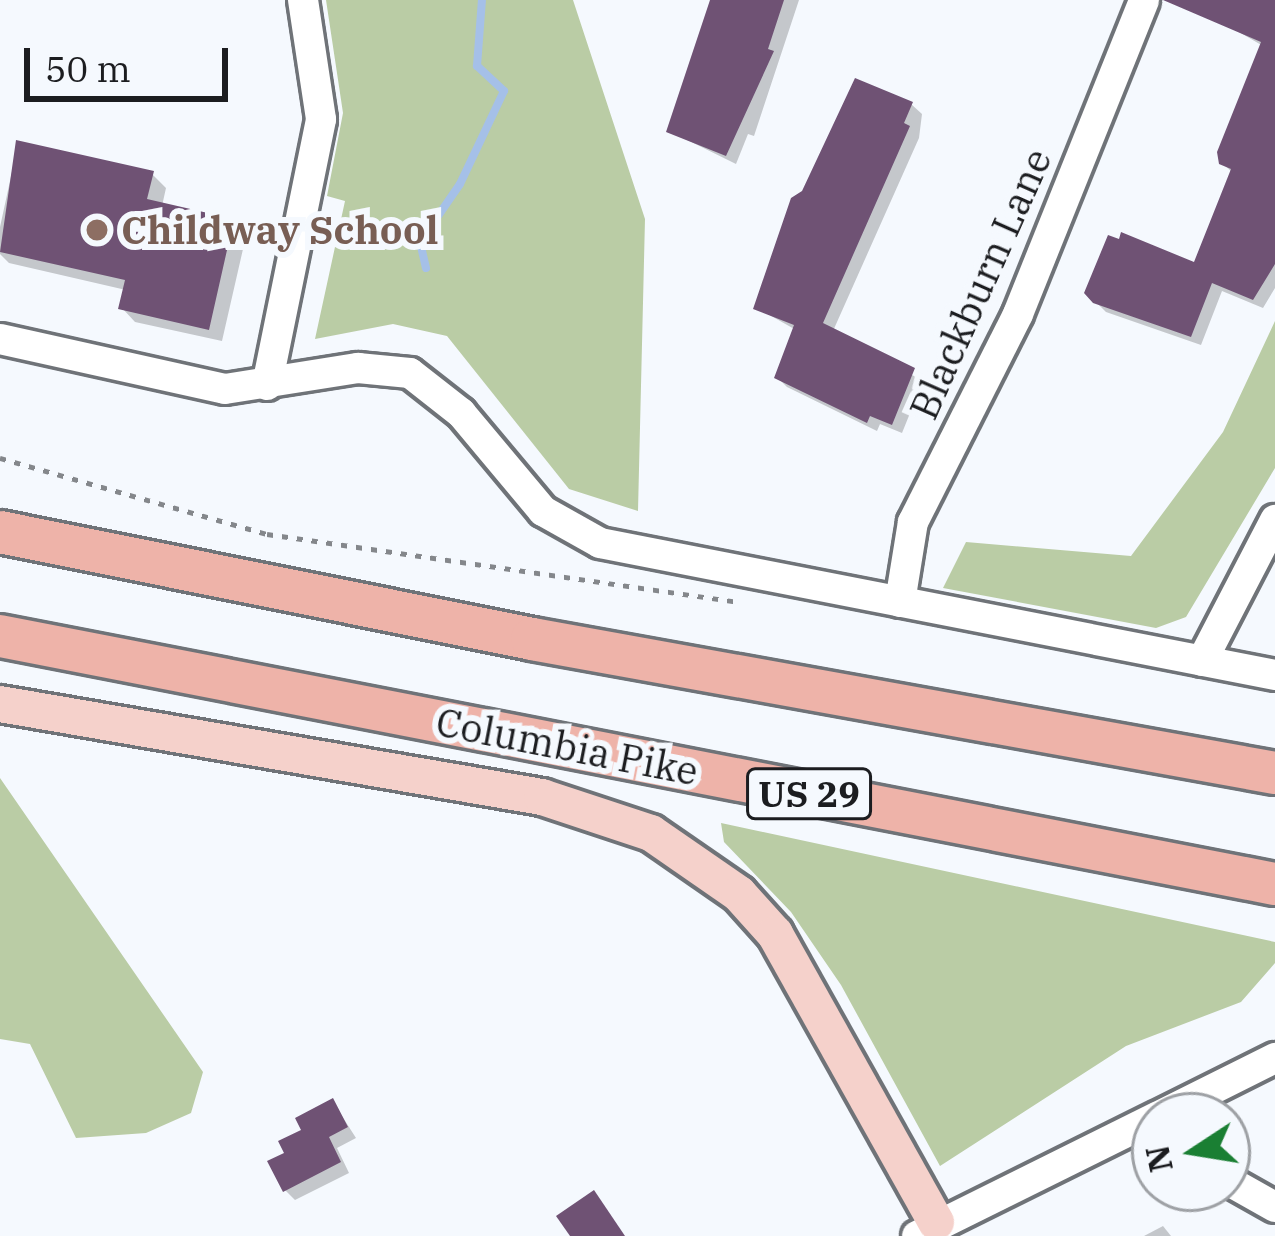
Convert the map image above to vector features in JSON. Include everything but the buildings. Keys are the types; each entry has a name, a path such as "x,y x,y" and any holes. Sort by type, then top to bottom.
{"highway":[{"path":"0,532 532,639 1275,773"},
{"name":"Columbia Pike","path":"0,636 1275,884"},
{"path":"0,659 343,704"}],"main road":[{"path":"0,704 542,797 651,833 724,882 775,934 926,1229"}],"street":[{"path":"267,385 321,119 303,0"},
{"name":"Blackburn Lane","path":"900,602 913,522 1018,314 1144,0"},
{"path":"0,339 196,384 267,385 358,368 410,373 461,413 521,489 566,528 660,559 1275,675"},
{"path":"1202,662 1275,520"},
{"path":"1211,1092 1275,1058"},
{"path":"926,1229 1131,1132"}],"path":[{"path":"0,458 267,534 748,602"}],"green space":[{"path":"326,0 573,0 645,219 638,511 569,489 447,336 393,324 315,339 345,201 327,196 343,113"},
{"path":"1275,321 1275,468 1186,617 1156,628 943,588 966,542 1131,556 1223,432"},
{"path":"0,778 203,1072 191,1113 146,1133 76,1138 30,1044 0,1039"},
{"path":"721,823 1275,942 1275,963 1241,1002 1126,1046 940,1166 841,985 791,912 724,842"}],"waterway":[{"path":"426,268 420,242 460,184 504,91 477,66 482,0"}],"place":[{"name":"Childway School","path":"97,230"}]}
